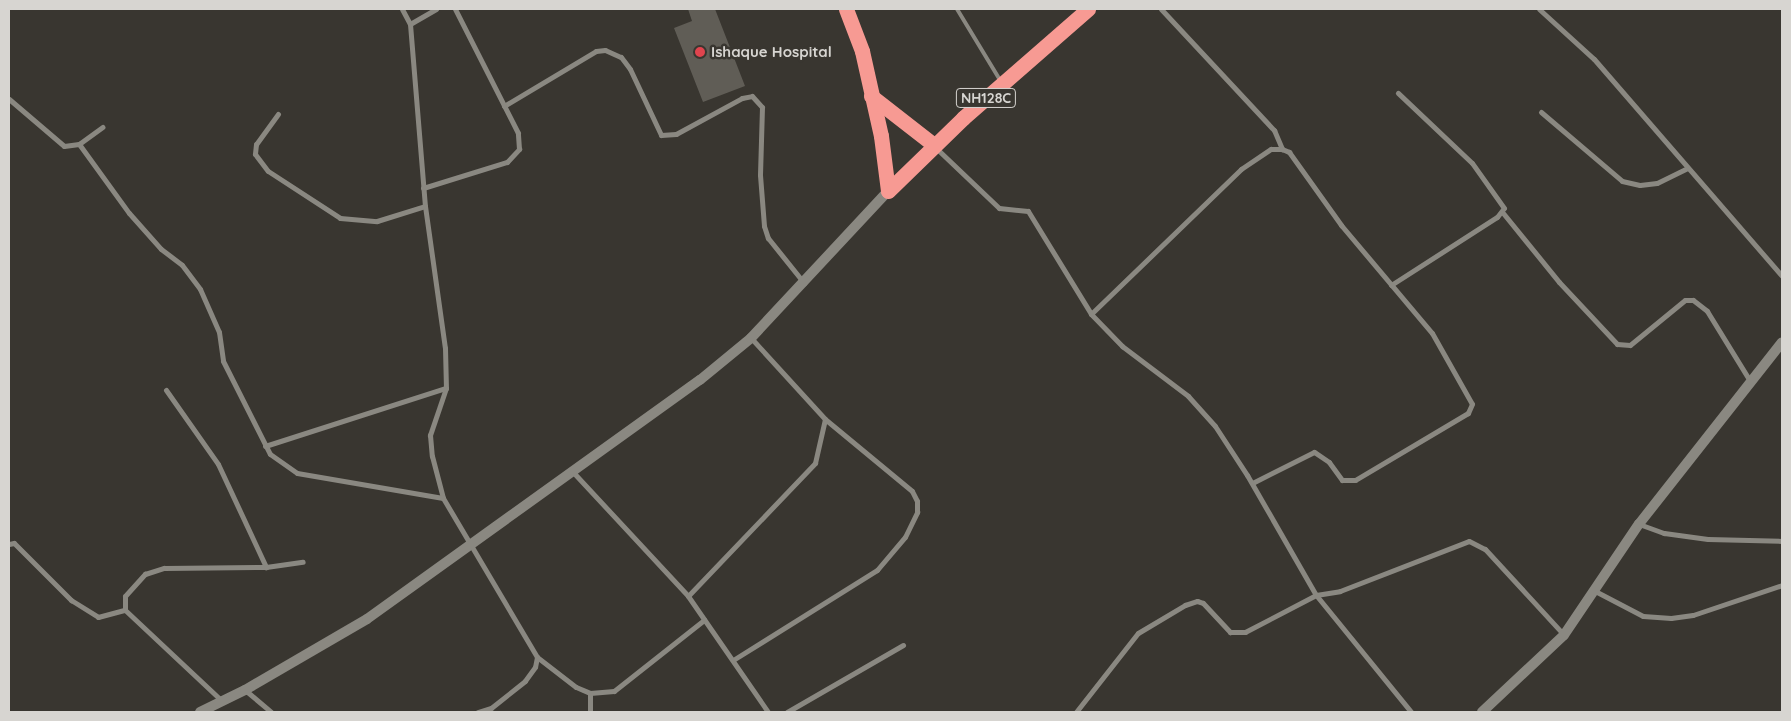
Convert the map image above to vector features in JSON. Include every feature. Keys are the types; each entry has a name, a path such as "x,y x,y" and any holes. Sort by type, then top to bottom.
{"highway":[{"path":"846,9 862,51 888,191"},
{"name":"NH128C","path":"888,191 934,146 1088,9"},
{"path":"871,96 934,146"}],"street":[{"path":"402,9 410,24 425,206 445,348 446,388 430,435 443,498 470,548 493,579 537,657 576,687 590,693 614,691 704,620"},
{"path":"410,24 436,9"},
{"path":"424,188 511,158 519,148 520,139 455,9"},
{"path":"1162,9 1274,130 1282,149 1299,164 1340,225 1432,333 1470,397 1471,411 1356,480 1342,480 1329,462 1314,452 1252,483"},
{"path":"1539,9 1594,59 1782,276"},
{"path":"504,106 596,52 605,50 621,58 630,69 661,135 676,134 742,98 752,96 762,107 760,175 764,226 768,238 804,284"},
{"path":"1398,93 1472,163 1501,200 1503,213 1554,277 1617,344 1630,344 1685,300 1693,300 1707,311 1750,380"},
{"path":"9,99 56,142 64,146 79,144 102,127"},
{"path":"1541,112 1622,181 1640,185 1657,183 1688,168"},
{"path":"278,114 256,144 255,154 268,171 340,218 378,221 425,206"},
{"path":"79,144 129,213 160,249 182,265 200,290 219,332 223,361 270,454 297,473 443,498"},
{"path":"934,146 999,208 1028,210 1091,314 1122,346 1188,396 1215,426 1252,483 1316,595 1411,712"},
{"path":"1091,314 1241,169 1271,149 1282,149"},
{"path":"200,712 245,690 367,619 470,548 572,470 700,380 751,338 804,284 888,191"},
{"path":"1391,285 1503,213"},
{"path":"733,660 877,570 905,537 917,512 917,501 912,491 825,419 751,338"},
{"path":"1482,712 1564,635 1639,524 1750,380 1782,342"},
{"path":"265,446 446,388"},
{"path":"166,390 218,464 266,567"},
{"path":"688,596 815,463 825,419"},
{"path":"572,470 688,596 768,712"},
{"path":"1639,524 1664,533 1708,539 1782,541"},
{"path":"1076,712 1138,633 1185,605 1197,601 1203,604 1230,632 1245,632 1316,595 1340,591 1469,541 1485,549 1564,635"},
{"path":"9,544 14,543 71,600 98,617 126,610"},
{"path":"222,701 126,610 125,596 132,584 154,570 266,567 303,562"},
{"path":"1595,591 1643,616 1671,618 1701,612 1782,586"},
{"path":"788,712 903,645"},
{"path":"478,712 491,708 525,681 536,667 537,657"},
{"path":"245,690 271,712"},
{"path":"590,693 590,712"}],"lane":[{"path":"957,9 1003,84"}],"building":[{"path":"688,9 715,9 745,86 703,102 674,28 692,21"}],"place":[{"name":"Ishaque Hospital","path":"700,52"}]}
